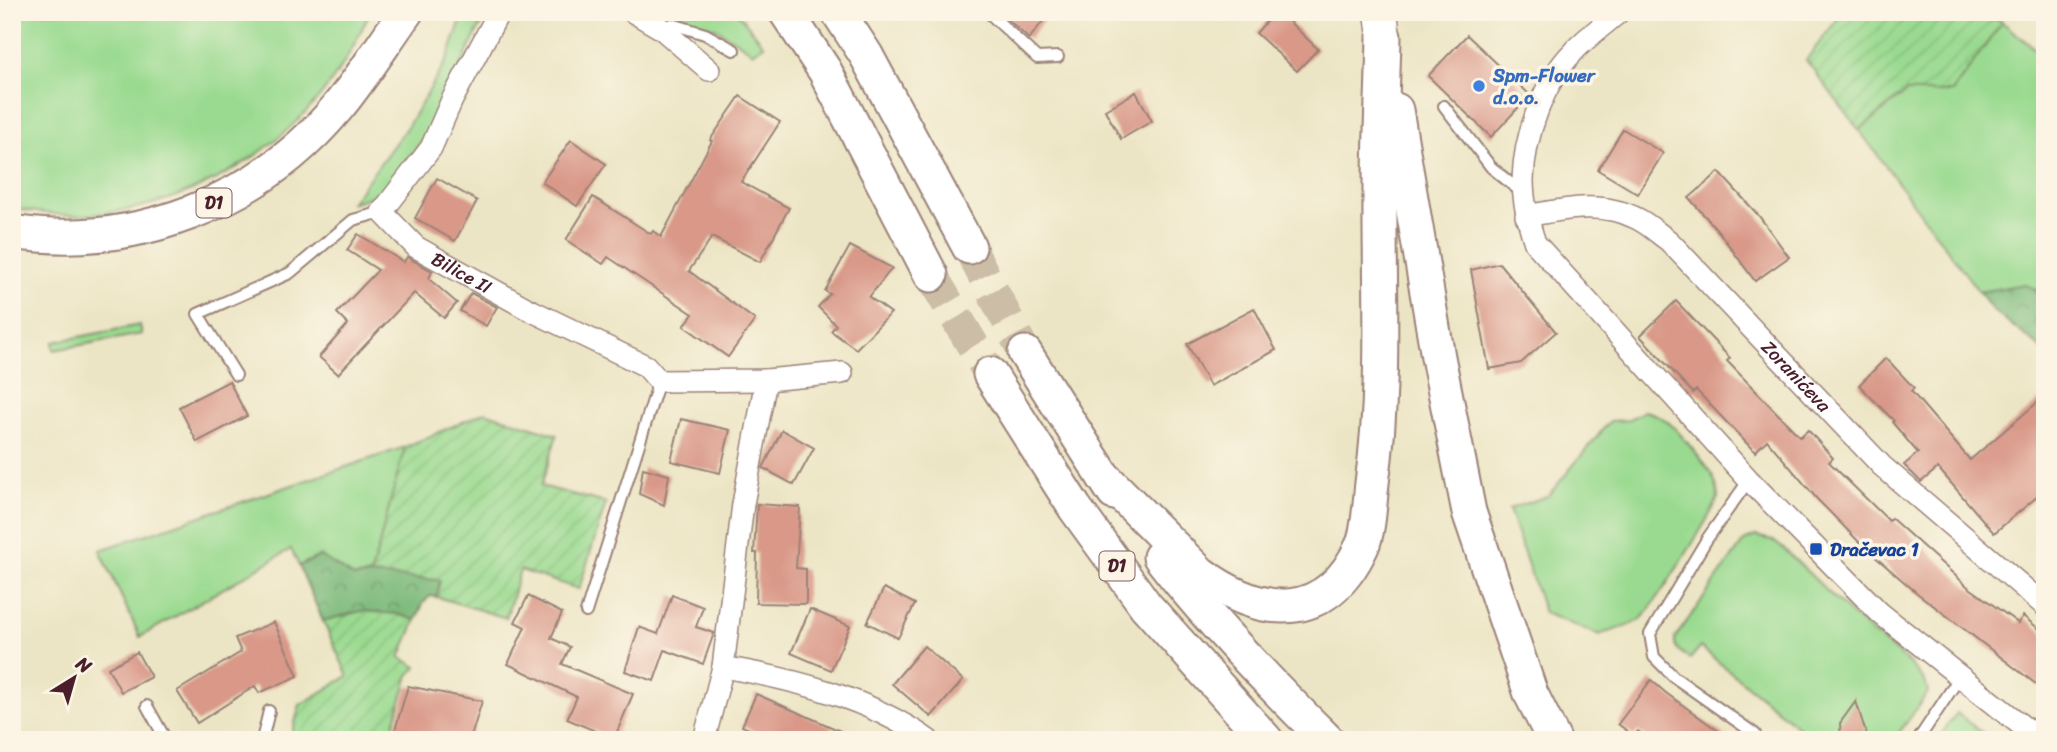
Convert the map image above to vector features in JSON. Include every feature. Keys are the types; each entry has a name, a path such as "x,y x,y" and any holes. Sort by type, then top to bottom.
{"highway":[{"path":"366,67 391,12"},
{"name":"D1","path":"12,232 36,236 84,236 133,230 180,218 225,199 267,173 304,143 338,107 406,12"},
{"path":"786,12 825,71 931,275"},
{"path":"838,12 866,55 969,247"},
{"path":"1103,476 1200,573 1248,601 1281,607 1310,602 1339,582 1363,544 1377,448 1381,353 1383,24"},
{"path":"1383,24 1438,358 1469,512 1531,694 1555,740"},
{"name":"D1","path":"1026,353 1128,514 1182,586 1243,654 1327,740"},
{"name":"D1","path":"990,374 1075,508 1146,606 1266,740"}],"street":[{"path":"382,212 431,148 452,100 499,12"},
{"path":"633,12 662,29 709,70"},
{"path":"1619,12 1572,52 1547,88 1530,136 1523,177 1526,216 1535,243 1749,480 1880,613 2040,740"},
{"name":"Zoranićeva","path":"1526,216 1605,206 1638,219 1668,241 1882,466 2045,606"},
{"name":"Bilice II","path":"382,212 416,247 526,309 646,366 659,381"},
{"path":"659,381 766,380 842,373"},
{"path":"704,740 723,667 743,504 766,380"},
{"path":"723,667 777,676 843,696 913,729 928,740"}],"lane":[{"path":"988,12 1037,58 1058,57"},
{"path":"662,29 672,24 705,34 734,50"},
{"path":"1444,106 1491,167 1524,193"},
{"path":"236,375 198,314 290,273 353,220 382,212"},
{"path":"586,612 659,381"},
{"path":"1749,480 1707,539 1650,634 1654,657 1674,677 1755,734"},
{"path":"1917,740 1959,678"},
{"path":"147,706 166,740"},
{"path":"262,740 269,711"}],"green space":[{"path":"12,12 370,12 351,50 328,86 305,113 250,159 219,178 152,204 117,211 73,215 12,208"},
{"path":"464,12 487,12 430,129 385,192 351,203 409,124 447,60"},
{"path":"667,12 737,12 764,45 753,52 717,29"},
{"path":"1843,12 1989,12 2002,22 1952,92 1906,92 1859,130 1806,60"},
{"path":"2002,22 2045,57 2045,295 2025,284 1979,292 1859,130 1906,92 1952,92"},
{"path":"2025,284 2045,295 2045,351 1993,311 1979,292"},
{"path":"140,325 142,334 54,350 53,342"},
{"path":"1644,411 1665,420 1680,434 1708,470 1718,497 1695,539 1640,620 1599,635 1544,613 1509,509 1548,496 1610,421 1629,420"},
{"path":"485,412 557,435 541,486 606,503 579,589 520,570 506,618 437,597 440,580 371,575 405,447"},
{"path":"405,447 371,575 354,577 320,556 299,566 291,549 140,637 100,550"},
{"path":"1755,536 1772,540 1786,551 1857,620 1909,663 1925,681 1928,692 1894,740 1814,740 1700,647 1690,659 1677,648 1675,638 1744,541"},
{"path":"320,556 354,577 371,575 440,580 437,597 430,596 423,603 416,620 396,614 362,611 323,621 299,566"},
{"path":"362,611 396,614 416,620 400,657 417,667 409,675 389,740 290,740 300,705 348,676 323,621"},
{"path":"1957,713 1992,740 1938,739"}],"building":[{"path":"1000,12 1050,12 1029,39"},
{"path":"1275,12 1279,12 1318,49 1297,71 1256,33"},
{"name":"Spm-Flower d.o.o.","path":"1467,35 1530,95 1491,137 1428,76"},
{"path":"1136,92 1152,121 1121,139 1105,110"},
{"path":"740,96 780,122 741,182 789,208 760,262 712,237 689,271 755,320 728,357 684,326 693,314 608,257 603,264 566,240 593,197 651,234 653,231 661,237 712,141 710,140"},
{"path":"1623,129 1663,153 1638,194 1598,170"},
{"path":"571,140 606,164 577,206 542,182"},
{"path":"1719,172 1759,216 1789,257 1755,281 1719,232 1689,198"},
{"path":"437,178 477,201 455,241 415,218"},
{"path":"358,234 404,262 407,257 432,271 429,279 457,303 444,318 414,293 338,374 319,357 348,324 337,313 378,270 347,250"},
{"path":"850,246 892,268 869,297 891,313 856,349 831,331 836,325 818,307 830,294 825,291"},
{"path":"1499,263 1556,332 1521,363 1489,369 1471,270"},
{"path":"471,293 497,307 486,326 460,311"},
{"path":"1676,301 1730,358 1727,361 1800,437 1808,430 1833,458 1829,462 1889,521 1891,518 1967,586 2018,623 2023,616 2045,634 2045,691 1917,593 1865,548 1817,499 1767,440 1755,452 1696,390 1693,393 1640,336"},
{"path":"1254,308 1276,350 1210,386 1187,344"},
{"path":"1886,358 1914,388 1911,391 1970,460 2045,396 2045,490 1994,533 1938,468 1921,482 1904,465 1918,453 1892,422 1894,421 1859,385"},
{"path":"229,381 247,416 197,442 179,407"},
{"path":"681,419 730,430 720,473 671,461"},
{"path":"782,430 814,448 794,485 763,468"},
{"path":"643,468 669,475 664,505 639,494"},
{"path":"757,504 800,507 796,568 806,569 806,604 756,603 757,553 754,553"},
{"path":"884,588 915,604 898,638 867,623"},
{"path":"672,595 703,607 696,627 714,633 703,664 665,650 654,681 625,671 639,627 658,634"},
{"path":"528,596 562,613 551,638 570,647 562,664 633,694 614,739 567,719 577,697 508,664 525,627 515,622"},
{"path":"810,609 850,626 831,670 791,653"},
{"path":"274,622 298,676 259,693 255,686 197,723 177,691 241,652 235,638"},
{"path":"924,646 963,680 931,717 892,684"},
{"path":"137,652 151,677 121,692 108,668"},
{"path":"1651,680 1731,740 1651,740 1638,731 1634,736 1618,724"},
{"path":"408,686 482,701 470,740 392,740"},
{"path":"756,694 861,740 774,740 742,726"},
{"path":"1856,701 1868,740 1841,740 1840,723"}],"tunnel":[{"path":"969,247 1025,353"},
{"path":"931,275 990,374"}],"place":[{"name":"Spm-Flower d.o.o.","path":"1479,86"},
{"name":"Dračevac 1","path":"1816,549"}]}
